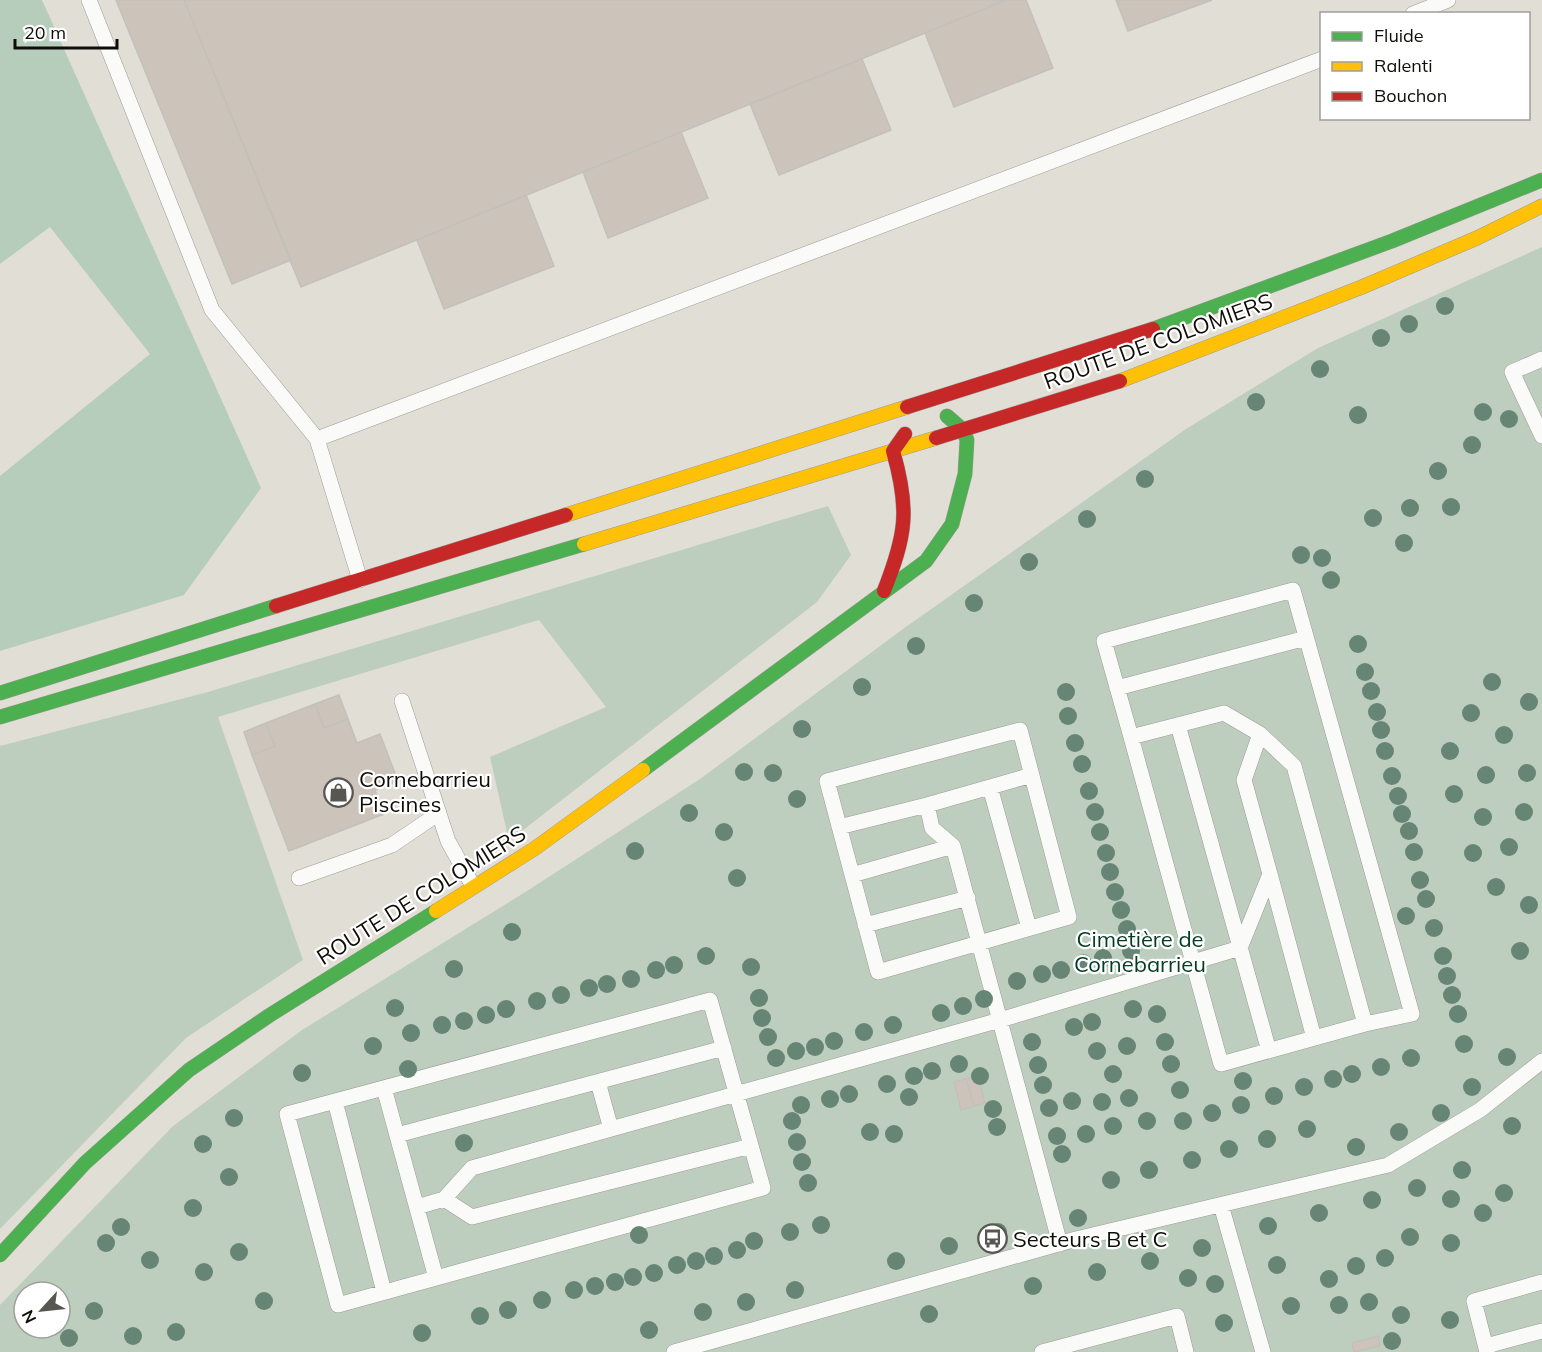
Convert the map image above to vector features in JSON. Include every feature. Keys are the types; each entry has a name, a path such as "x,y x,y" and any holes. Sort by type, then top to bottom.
{"main road":[{"name":"ROUTE DE COLOMIERS","path":"0,693 1141,333 1392,241 1542,180"},
{"name":"ROUTE DE COLOMIERS","path":"0,1255 86,1163 189,1070 270,1015 534,849 853,617 926,561 952,524 965,474 967,440 963,430 1134,377 1215,346 1477,238 1542,206"},
{"path":"893,452 928,400 963,430"},
{"path":"0,717 963,430"},
{"name":"ROUTE DE COLOMIERS","path":"884,591 901,549 907,515 902,480 893,452"}],"lane":[{"path":"89,0 212,310 317,439 360,580"},
{"path":"1418,12 1448,0"},
{"path":"317,439 1320,60"},
{"path":"1542,359 1512,372 1538,415 1542,436"},
{"path":"1293,590 1412,1014 1365,1024 1221,1065 1118,688 1104,640 1293,590"},
{"path":"1118,688 1306,638"},
{"path":"402,701 448,841 473,886"},
{"path":"1131,737 1224,713 1260,734 1294,766 1365,1024"},
{"path":"1178,725 1269,1051"},
{"path":"1020,730 1069,917 878,972 839,827 827,781 1020,730"},
{"path":"1260,734 1244,780 1314,1038"},
{"path":"839,827 1032,775"},
{"path":"990,787 1029,928"},
{"path":"927,805 932,828 953,846 1060,1244"},
{"path":"299,878 392,845 439,813"},
{"path":"852,875 953,846"},
{"path":"1240,948 1270,874"},
{"path":"865,925 968,898"},
{"path":"417,1207 444,1199 472,1168 1000,1020 1240,948"},
{"path":"710,999 736,1094 763,1188 338,1305 287,1114 710,999"},
{"path":"397,1135 724,1048"},
{"path":"674,1352 1060,1244 1388,1165 1480,1110 1542,1061"},
{"path":"598,1082 612,1129"},
{"path":"384,1088 436,1278"},
{"path":"335,1101 384,1292"},
{"path":"444,1199 472,1217 751,1146"},
{"path":"1221,1205 1263,1352"},
{"path":"1542,1282 1474,1301 1487,1349 1542,1331"},
{"path":"1042,1352 1177,1316 1186,1352"}],"green space":[{"path":"0,0 42,0 261,488 184,595 0,651 0,476 150,354 50,227 0,264"},
{"name":"Cimetière de Cornebarrieu","path":"1542,247 1542,1352 0,1352 0,1305 12,1293 12,1340 72,1340 72,1280 24,1280 173,1126 302,1030 527,891 700,779 903,629 1186,429 1318,348"},
{"path":"828,506 851,555 817,602 509,841 490,757 606,707 539,620 218,717 303,960 186,1038 0,1229 0,746 208,692"}],"building":[{"path":"116,0 184,0 291,260 232,284"},
{"path":"184,0 1006,0 301,287"},
{"path":"1006,0 1026,0 1053,68 954,107 925,33"},
{"path":"1116,0 1212,0 1128,31"},
{"path":"862,59 891,130 779,175 750,104"},
{"path":"681,132 708,198 608,238 583,172"},
{"path":"526,195 554,266 444,309 417,240"},
{"path":"339,695 348,719 324,728 315,704"},
{"path":"315,704 324,728 348,719 357,743 380,734 398,781 375,790 384,814 289,851 252,755 275,746 266,723"},
{"path":"266,723 275,746 252,755 244,732"},
{"path":"978,1076 985,1103 974,1106 966,1079"},
{"path":"966,1079 974,1106 961,1110 954,1082"},
{"path":"1378,1336 1380,1346 1354,1352 1352,1343"}],"traffic: fast":[{"path":"1153,329 1392,241 1542,180"},
{"path":"643,770 926,561 952,524 965,474 967,440 963,430 947,416"},
{"path":"0,717 584,544"},
{"path":"0,693 276,606"},
{"path":"0,1255 85,1163 189,1070 270,1015 436,911"}],"traffic: slow":[{"path":"1120,381 1362,287 1477,238 1542,206"},
{"path":"566,515 907,407"},
{"path":"584,544 936,438"},
{"path":"436,911 534,849 643,770"}],"traffic: jam":[{"path":"907,407 1153,329"},
{"path":"936,438 1120,381"},
{"path":"884,591 901,538 902,490 893,451 905,434"},
{"path":"276,606 566,515"}],"place":[{"name":"Cornebarrieu Piscines","path":"338,792"},
{"name":"Secteurs B et C","path":"992,1239"}]}
